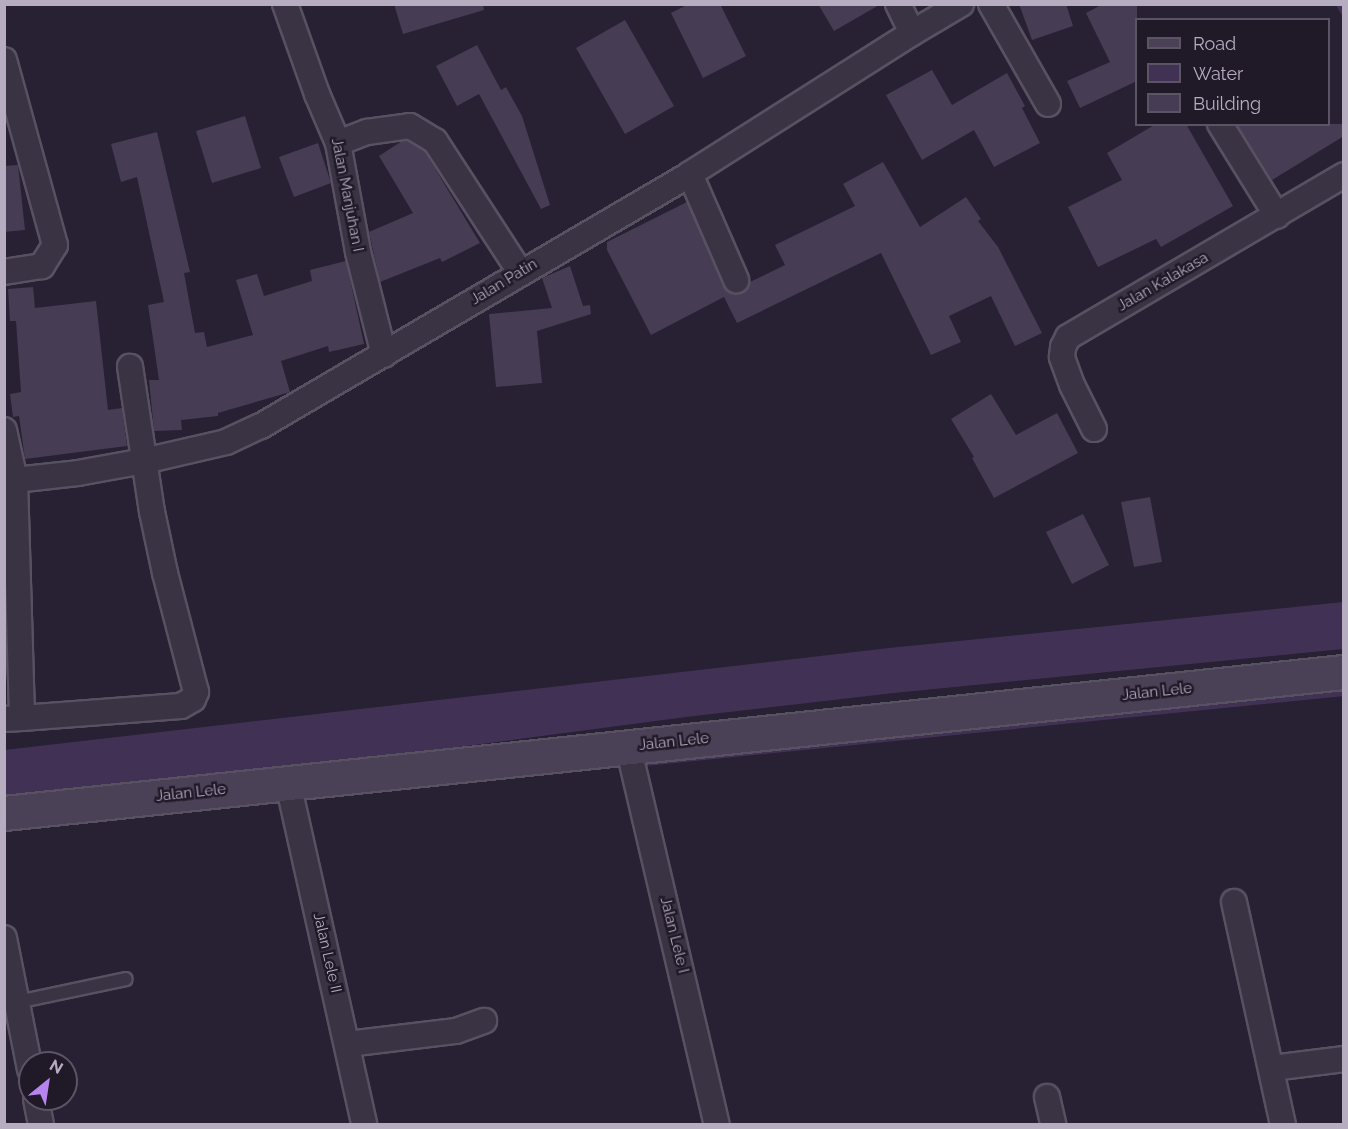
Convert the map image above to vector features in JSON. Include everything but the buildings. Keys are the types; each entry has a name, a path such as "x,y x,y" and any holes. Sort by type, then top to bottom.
{"main road":[{"name":"Jalan Lele","path":"4,813 1344,672"}],"street":[{"name":"Jalan Manjuhan I","path":"285,4 317,94 338,143 358,252 384,355"},
{"path":"898,4 912,33"},
{"name":"Jalan Patin","path":"15,480 78,473 144,461 226,442 261,426 690,174 961,4"},
{"path":"991,4 1048,104"},
{"path":"4,60 55,245 42,266 4,272"},
{"path":"338,143 367,132 410,126 435,141 520,272"},
{"path":"1221,126 1277,216"},
{"path":"690,174 736,280"},
{"name":"Jalan Kalakasa","path":"1094,429 1072,385 1062,357 1063,347 1068,337 1344,175"},
{"path":"4,430 15,480 13,719 182,706 193,699 196,692 165,573 144,461 130,367"},
{"name":"Jalan Lele I","path":"628,746 717,1125"},
{"name":"Jalan Lele II","path":"288,783 348,1044 364,1125"},
{"path":"1234,902 1272,1068 1282,1125"},
{"path":"4,938 27,1051"},
{"path":"348,1044 456,1031 484,1022"},
{"path":"1272,1068 1344,1059"},
{"path":"1047,1097 1053,1125"}],"lane":[{"path":"17,1002 126,979"}],"water":[{"path":"1343,602 1343,649 894,693 686,717 256,774 5,801 4,750 889,648"}],"waterway":[{"path":"1340,4 1344,11"},
{"path":"635,763 1344,692"}]}
